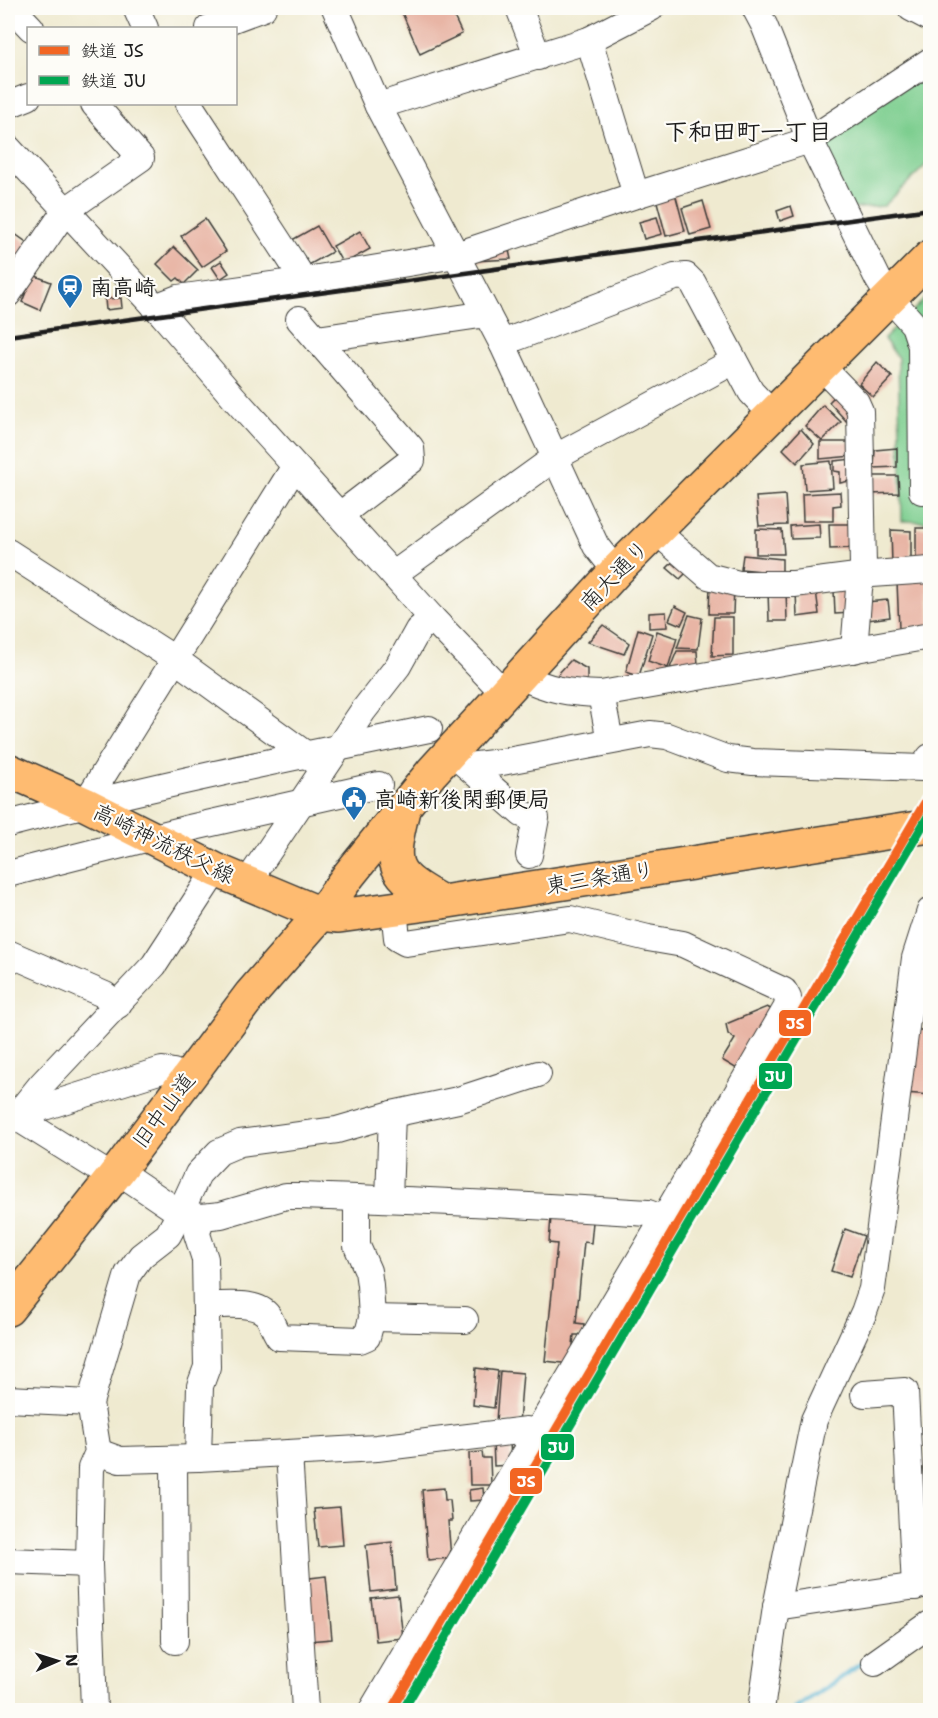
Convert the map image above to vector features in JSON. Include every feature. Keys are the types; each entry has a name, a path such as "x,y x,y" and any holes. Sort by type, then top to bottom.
{"main road":[{"name":"南大通り","path":"321,914 449,749 616,571 930,257"},
{"name":"高崎神流秩父線","path":"8,770 85,804 216,870 321,914"},
{"path":"405,805 395,843 397,865 410,884 442,902"},
{"name":"東三条通り","path":"321,914 339,916 394,909 930,826"},
{"name":"旧中山道","path":"8,1309 115,1174 252,994 321,914"}],"street":[{"path":"12,8 30,27"},
{"path":"136,8 145,27"},
{"path":"211,27 263,8"},
{"path":"335,8 378,106 502,343 596,546 616,571"},
{"path":"519,8 538,57"},
{"path":"378,106 589,40 651,8"},
{"path":"755,8 810,140 878,279 890,298 914,325 926,349 926,421 922,491 930,490"},
{"path":"911,8 930,18"},
{"path":"589,40 636,195"},
{"path":"155,307 178,298 300,281 456,255 810,140 930,61"},
{"path":"8,105 27,97"},
{"path":"8,294 65,211 141,158 95,105"},
{"path":"190,105 298,271 300,281"},
{"path":"8,148 155,307 432,618 512,684 538,685 560,691 601,694 930,636"},
{"path":"502,343 675,277 686,276 693,283 756,399 772,414"},
{"path":"317,339 487,314"},
{"path":"299,318 411,448 412,460 340,514"},
{"path":"394,574 556,457 734,361"},
{"path":"821,366 856,402 860,411 863,566 854,650"},
{"path":"85,804 290,474 299,471"},
{"path":"656,531 692,564 708,576 720,580 758,585 794,584 930,570"},
{"path":"8,552 324,757"},
{"path":"247,883 302,803 324,757 398,666 418,630 432,618"},
{"path":"601,694 610,741"},
{"path":"8,824 85,804 324,757 449,749 502,762 650,734 667,736 728,759 753,762 926,763"},
{"path":"449,749 522,814 536,818 530,855"},
{"path":"8,874 149,838 379,785"},
{"path":"10,1116 154,965 216,870"},
{"path":"372,1710 662,1222 787,1006 788,998 784,992 683,944 570,919 406,943 397,938 394,909"},
{"path":"761,1710 776,1607 814,1420 864,1312 872,1288 915,958 930,911"},
{"path":"8,953 105,995 118,1005"},
{"path":"10,1116 162,1070 187,1078"},
{"path":"175,1641 186,1458 200,1386 207,1366 205,1259 191,1215 198,1174 219,1152 240,1143 337,1130 392,1114 458,1100 538,1074"},
{"path":"389,1199 392,1114"},
{"path":"10,1116 191,1215 222,1215 286,1196 487,1202 648,1214 656,1216 662,1222"},
{"path":"207,1305 254,1306 267,1314 279,1337 288,1339 360,1340 367,1337 372,1318 370,1286 368,1271 357,1246 357,1198"},
{"path":"94,1710 89,1564 91,1468 98,1452 90,1403 128,1274 141,1256 191,1215"},
{"path":"372,1318 465,1320"},
{"path":"776,1607 923,1586 905,1391 864,1394"},
{"path":"8,1399 90,1403"},
{"path":"98,1452 120,1460 186,1458 377,1448 527,1430 536,1433"},
{"path":"289,1453 305,1710"},
{"path":"8,1561 89,1564"},
{"path":"875,1663 930,1624"}],"green space":[{"path":"920,78 930,87 930,161 884,206 850,209 821,139"},
{"path":"930,294 930,522 902,521 898,358 884,339"}],"building":[{"path":"400,8 450,8 462,34 420,54"},
{"path":"675,193 685,231 666,236 656,198"},
{"path":"703,201 711,229 690,235 682,208"},
{"path":"791,206 794,216 780,221 777,211"},
{"path":"657,217 662,234 644,239 639,222"},
{"path":"205,219 226,251 202,267 181,236"},
{"path":"317,226 332,252 307,266 292,240"},
{"path":"8,229 29,244 14,264 8,259"},
{"path":"360,231 370,249 343,264 333,246"},
{"path":"507,242 511,259 474,261"},
{"path":"174,247 198,270 184,284 178,278 174,281 157,264"},
{"path":"221,261 229,273 220,279 212,267"},
{"path":"33,275 51,282 40,310 22,302"},
{"path":"121,298 122,308 106,310 105,299"},
{"path":"877,362 892,377 873,397 859,384"},
{"path":"839,392 855,415 847,422 829,402"},
{"path":"823,405 841,422 822,441 805,426"},
{"path":"801,429 814,444 797,463 783,449"},
{"path":"820,442 852,442 853,456 820,459"},
{"path":"897,448 897,467 874,468 875,450"},
{"path":"853,459 854,480 840,483 840,472 834,471 834,461"},
{"path":"831,461 833,488 805,490 803,464"},
{"path":"868,476 898,476 899,493 869,494"},
{"path":"840,492 841,505 833,506 833,521 803,521 802,494"},
{"path":"785,495 787,525 759,526 756,497"},
{"path":"819,524 820,538 791,539 790,526"},
{"path":"829,524 853,524 854,548 830,549"},
{"path":"916,528 930,528 930,564 916,564"},
{"path":"756,529 782,530 784,554 756,554"},
{"path":"891,530 911,531 911,565 892,564"},
{"path":"743,555 782,559 782,579 762,571 741,569"},
{"path":"678,557 691,568 680,579 667,568"},
{"path":"928,579 930,626 899,629 897,582"},
{"path":"710,585 734,586 733,614 709,614"},
{"path":"786,590 787,621 769,621 768,591"},
{"path":"816,590 819,614 797,617 796,591"},
{"path":"834,590 850,590 851,613 835,614"},
{"path":"888,600 890,617 868,620 866,602"},
{"path":"675,606 687,612 681,625 669,620"},
{"path":"666,612 667,627 649,628 649,613"},
{"path":"689,615 702,618 698,649 677,648"},
{"path":"714,617 733,617 733,655 712,656"},
{"path":"603,625 629,643 624,654 588,642"},
{"path":"638,629 652,634 639,676 626,672"},
{"path":"657,631 677,638 668,668 648,661"},
{"path":"677,651 697,651 698,665 670,668"},
{"path":"571,660 587,669 587,681 558,680 558,674"},
{"path":"767,1007 776,1012 742,1072 722,1060 735,1039 728,1034 726,1024"},
{"path":"913,1030 927,1030 930,1095 905,1093"},
{"path":"551,1217 593,1222 591,1243 584,1242 576,1323 584,1324 583,1335 574,1335 571,1364 545,1361 557,1244 549,1243"},
{"path":"845,1229 864,1236 850,1277 831,1271"},
{"path":"476,1368 498,1371 494,1408 473,1405"},
{"path":"500,1371 523,1373 519,1423 496,1421"},
{"path":"510,1438 511,1465 494,1466 493,1439"},
{"path":"482,1452 483,1458 490,1458 491,1485 470,1485 469,1453"},
{"path":"444,1488 445,1500 450,1500 452,1521 448,1521 451,1558 428,1560 422,1490"},
{"path":"483,1488 484,1500 470,1501 469,1490"},
{"path":"340,1507 343,1545 318,1547 314,1509"},
{"path":"392,1542 396,1589 371,1592 366,1545"},
{"path":"326,1576 332,1639 308,1641 302,1579"},
{"path":"398,1595 403,1638 376,1641 371,1598"}],"waterway":[{"path":"794,1710 868,1659"}],"railway":[{"path":"8,336 930,209"}],"rail line":[{"name":"JS","path":"391,1710 930,794"},
{"name":"JU","path":"403,1710 930,813"}],"place":[{"name":"南高崎","path":"70,310"},
{"name":"高崎新後閑郵便局","path":"354,822"}],"district":[{"name":"下和田町一丁目","path":"748,132"}]}
